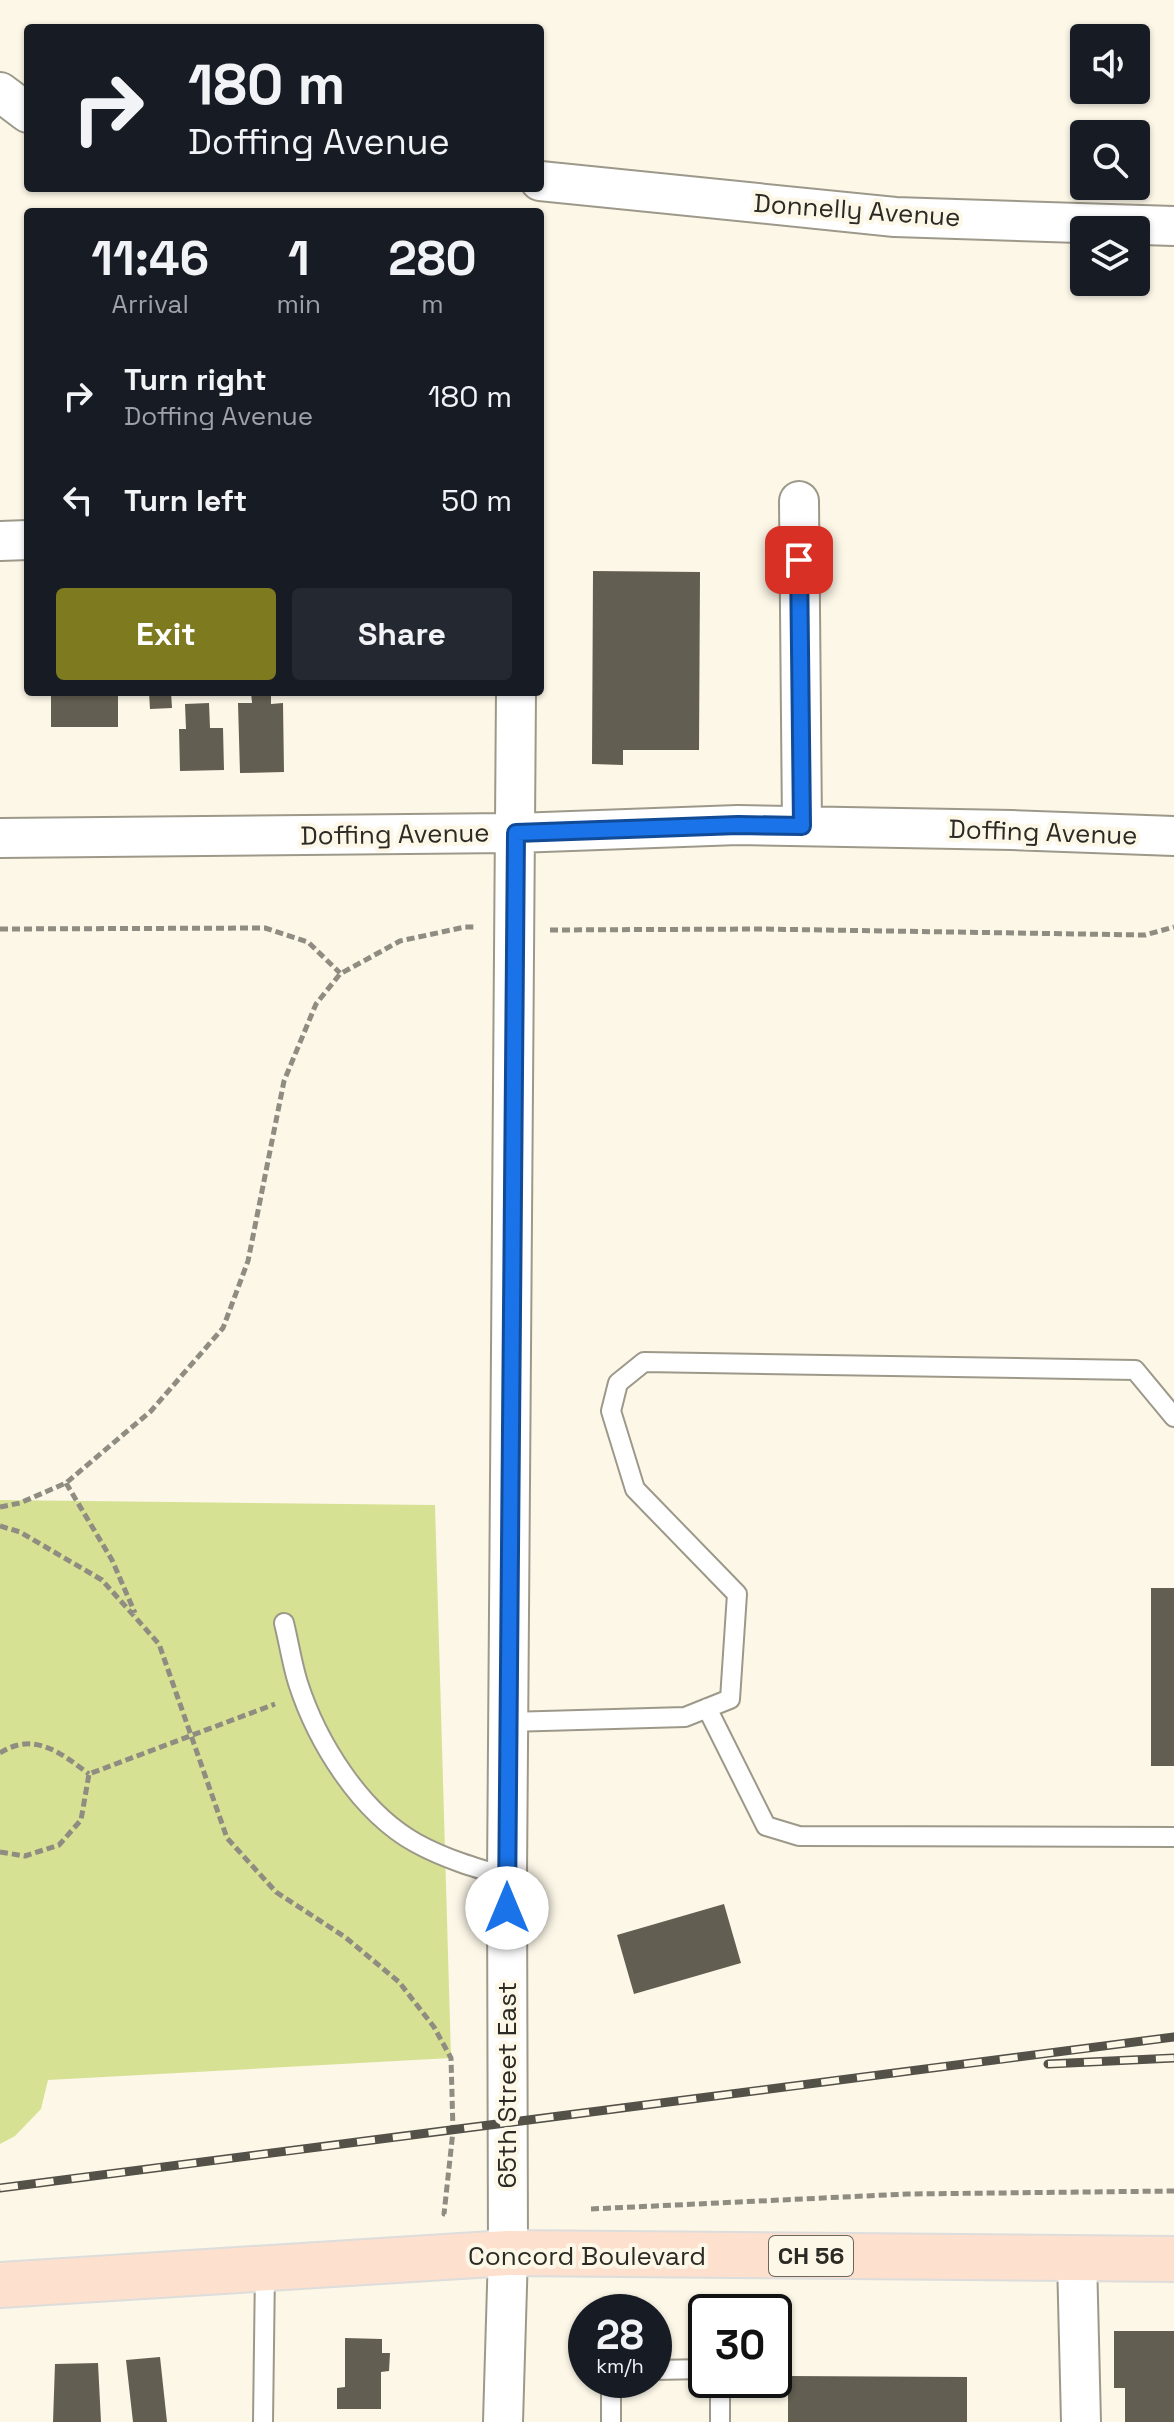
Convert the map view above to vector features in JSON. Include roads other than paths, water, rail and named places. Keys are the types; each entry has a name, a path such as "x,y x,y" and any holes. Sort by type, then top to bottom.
{"main road":[{"name":"Concord Boulevard","path":"0,2285 508,2253 1174,2259"}],"street":[{"path":"0,92 24,110"},
{"name":"Donnelly Avenue","path":"544,181 895,217 1174,226"},
{"path":"799,501 802,826"},
{"path":"0,541 24,540"},
{"name":"65th Street East","path":"503,2422 508,2253 507,1877 516,696"},
{"name":"Doffing Avenue","path":"0,838 516,833 738,825 1174,836"},
{"path":"1077,2259 1081,2422"}],"lane":[{"path":"508,1722 685,1717 730,1699 737,1594 635,1489 611,1411 618,1383 644,1362 1135,1370 1174,1417"},
{"path":"284,1623 298,1683 314,1726 341,1771 376,1813 413,1841 438,1854 507,1877"},
{"path":"707,1708 766,1826 799,1836 1174,1837"},
{"path":"263,2422 265,2267"},
{"path":"611,2398 611,2422"},
{"path":"720,2398 720,2422"}],"railway":[{"path":"0,2188 1174,2037"},
{"path":"1048,2064 1174,2058"}]}
